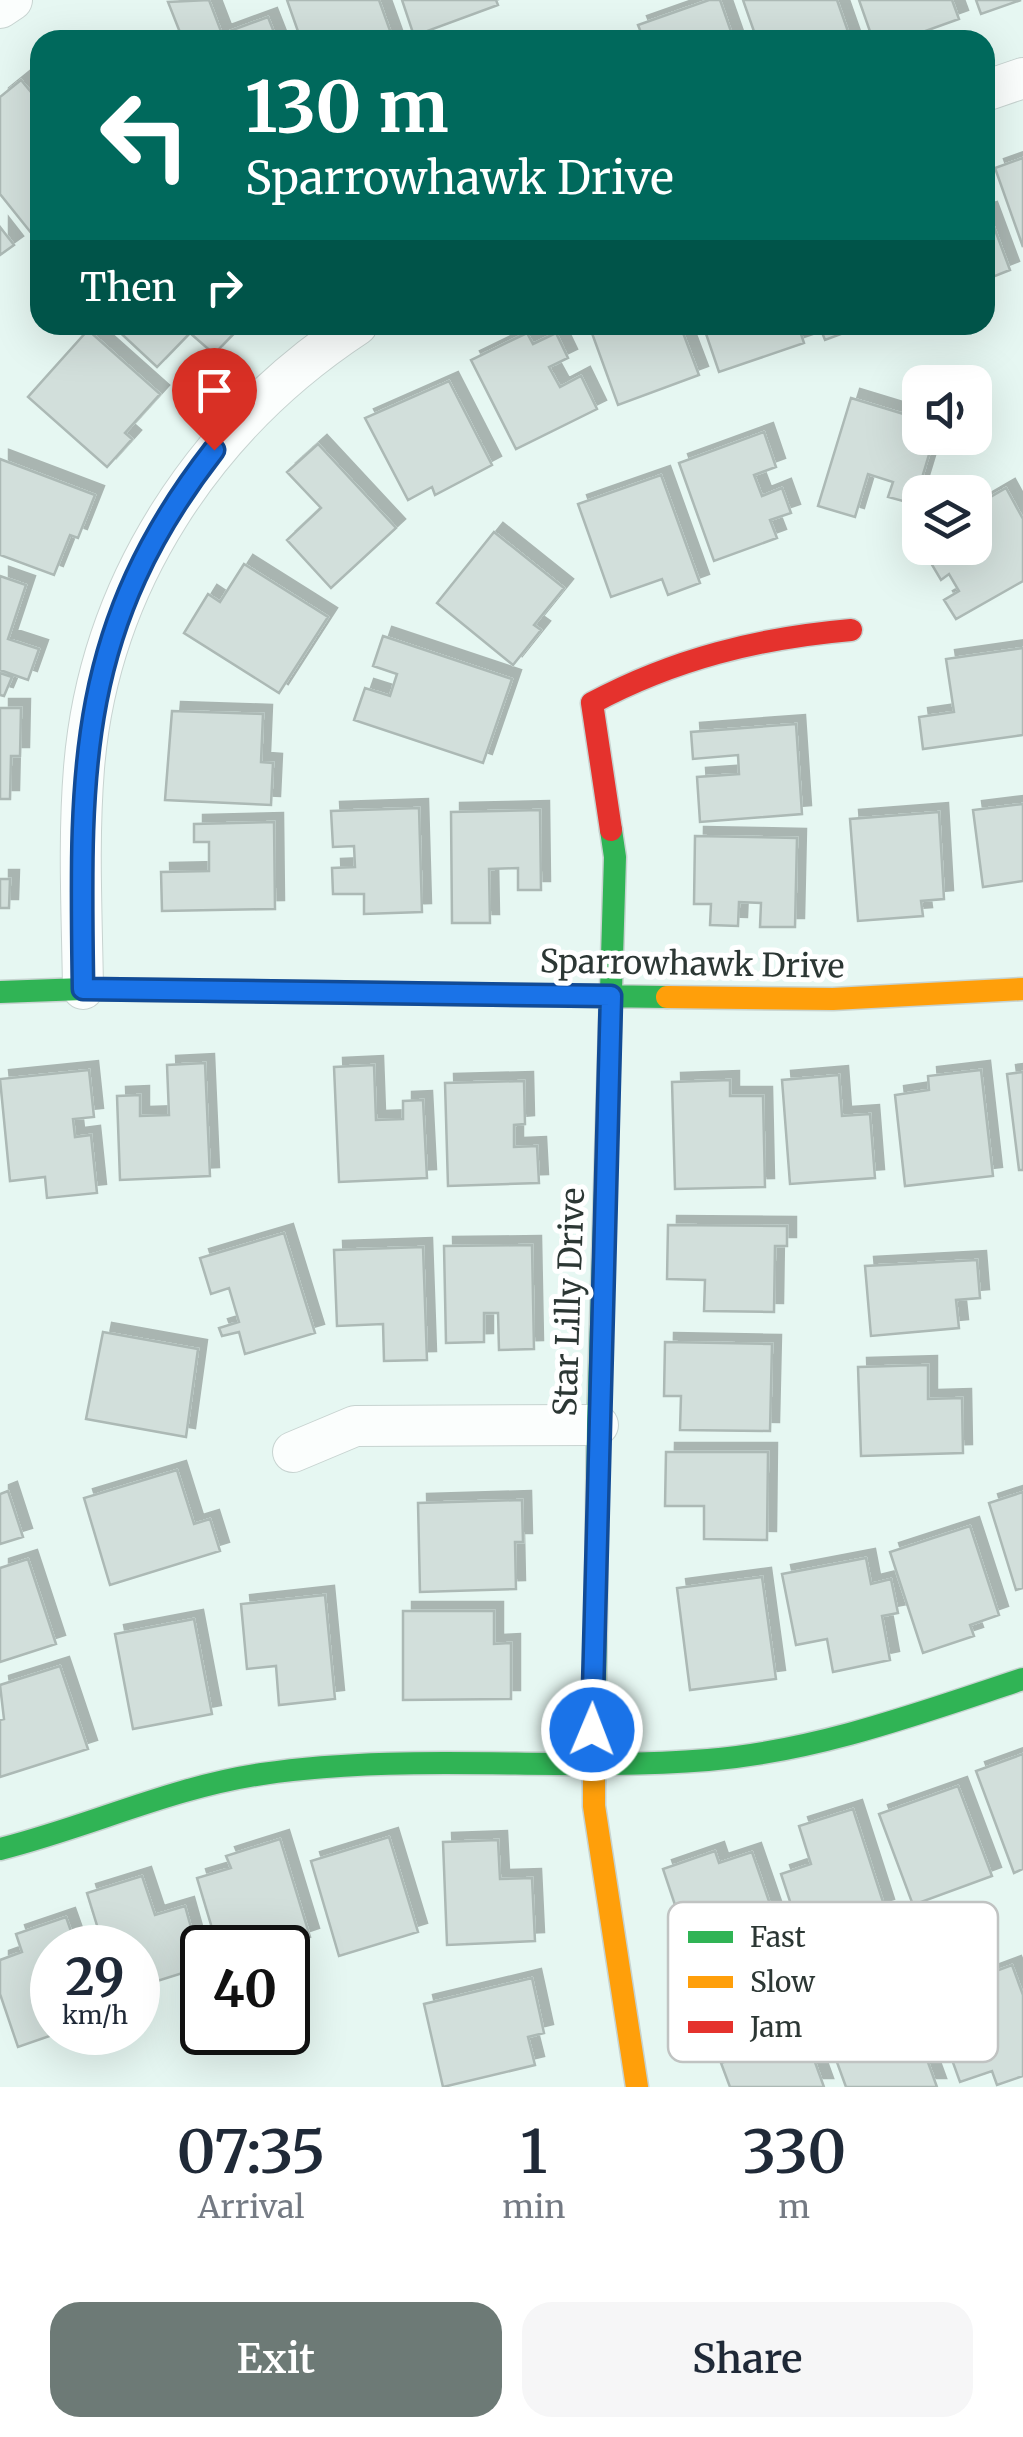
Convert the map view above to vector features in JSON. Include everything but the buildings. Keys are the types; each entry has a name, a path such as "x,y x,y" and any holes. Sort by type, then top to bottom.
{"street":[{"path":"0,8 12,0"},
{"path":"995,87 1023,78"},
{"path":"83,989 84,768 101,666 138,568 173,503 235,424 305,359 342,335"},
{"name":"Star Lilly Drive","path":"637,2087 594,1806 598,1425 615,858 592,704 636,677 776,635 851,630"},
{"name":"Sparrowhawk Drive","path":"0,992 83,989 833,999 1023,989"},
{"path":"293,1452 356,1426 598,1425"},
{"path":"0,1849 164,1795 261,1774 366,1764 707,1760 826,1743 1023,1678"}],"traffic: fast":[{"path":"594,1782 598,1425 615,857 611,830"},
{"path":"0,992 83,989 667,997"},
{"path":"0,1849 195,1788 262,1774 373,1764 652,1763 749,1755 868,1729 1023,1679"}],"traffic: slow":[{"path":"667,997 833,999 1023,989"},
{"path":"594,1782 594,1806 637,2087"}],"traffic: jam":[{"path":"611,830 592,703 654,674 718,653 851,630"}],"route":[{"path":"214,450 173,503 138,568 101,666 84,768 83,989 611,996 592,1730"}]}
